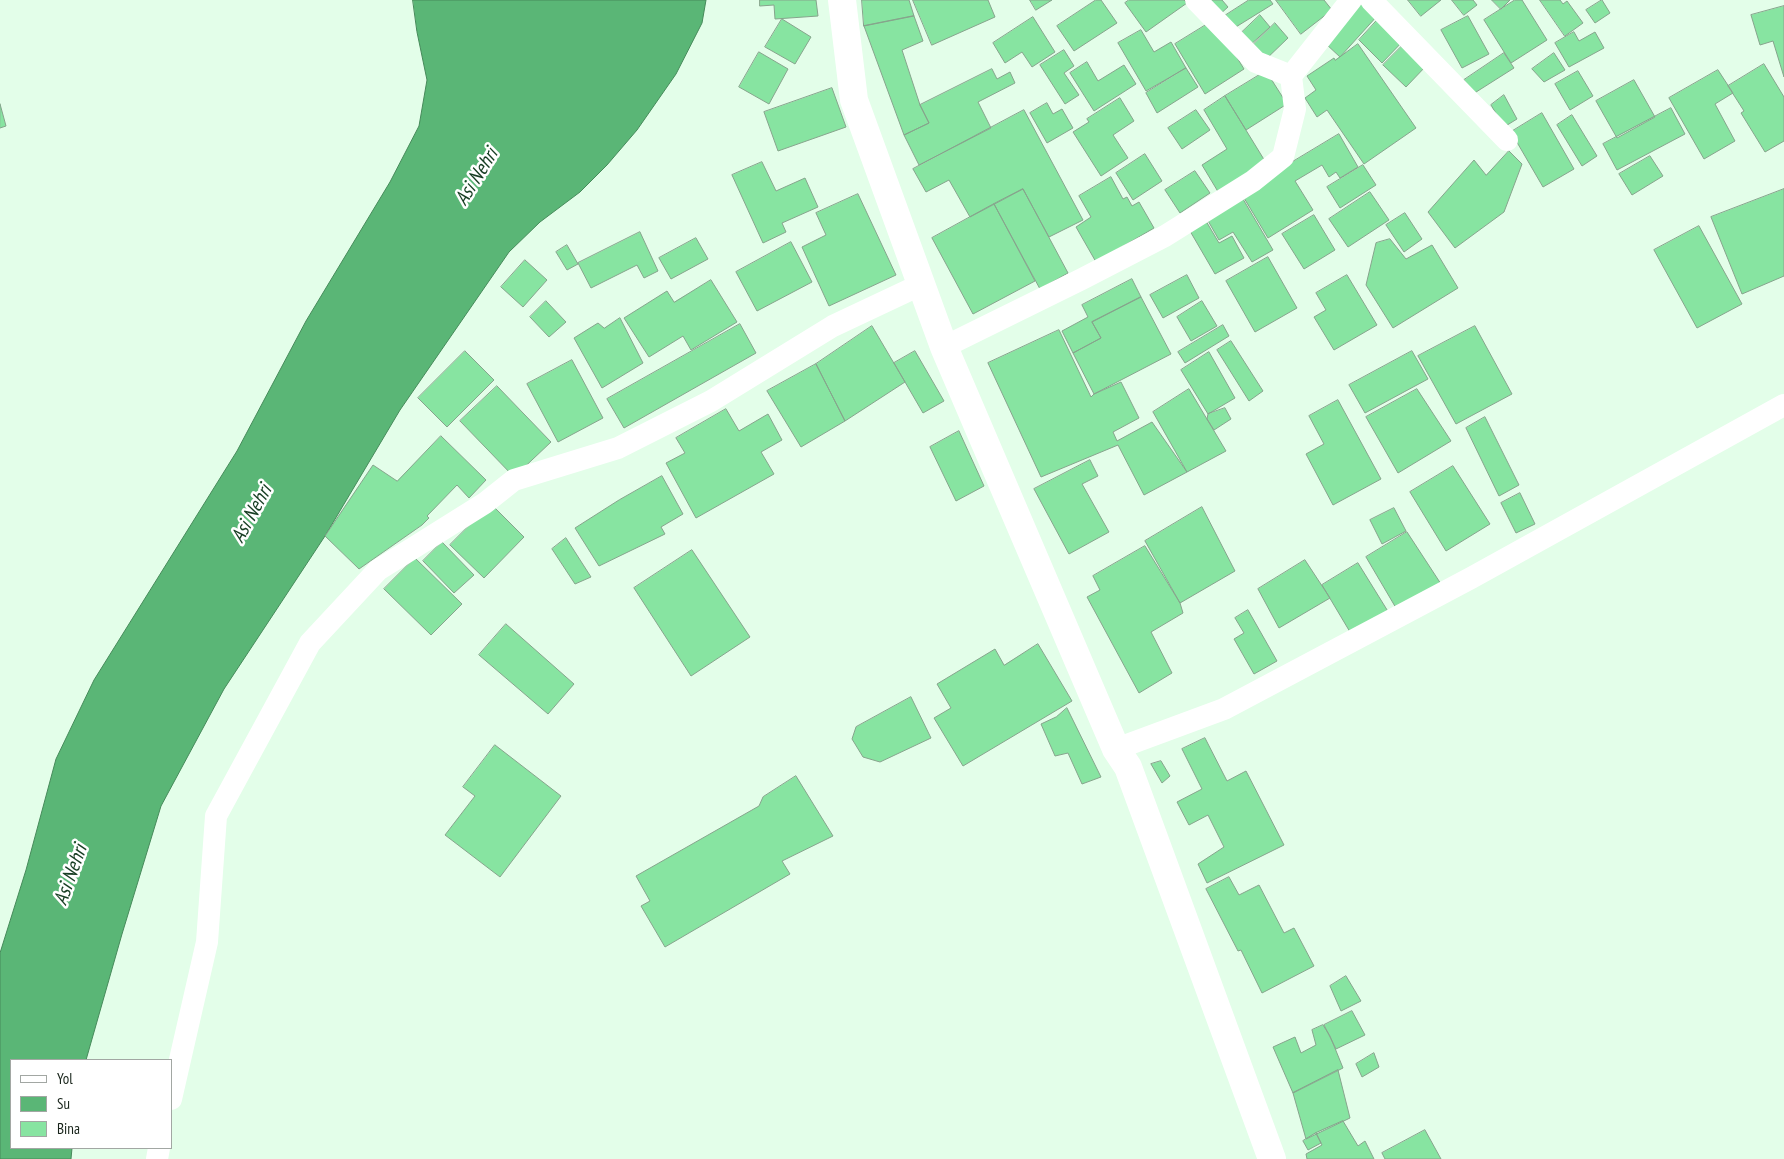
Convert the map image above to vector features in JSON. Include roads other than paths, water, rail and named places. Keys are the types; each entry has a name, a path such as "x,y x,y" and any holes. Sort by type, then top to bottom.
{"street":[{"path":"842,0 854,100 920,285 944,347 1116,748 1128,767 1272,1159"},
{"path":"1196,0 1256,62 1291,76"},
{"path":"944,347 1165,236 1253,181 1284,158 1295,109 1291,76 1351,0"},
{"path":"1371,0 1508,140"},
{"path":"172,1095 207,942 216,816 310,642 378,570 485,504 514,480 618,448 711,401 833,326 920,285"},
{"path":"1116,748 1224,709 1454,588 1784,405"}],"water":[{"name":"Asi Nehri","path":"413,0 706,0 702,23 676,74 637,130 607,165 580,192 540,222 509,252 400,410 325,536 224,689 161,806 86,1059 10,1059 10,1149 72,1149 71,1159 0,1159 0,953 26,870 56,759 94,680 237,451 306,321 390,182 419,126 427,80 417,32"}]}
